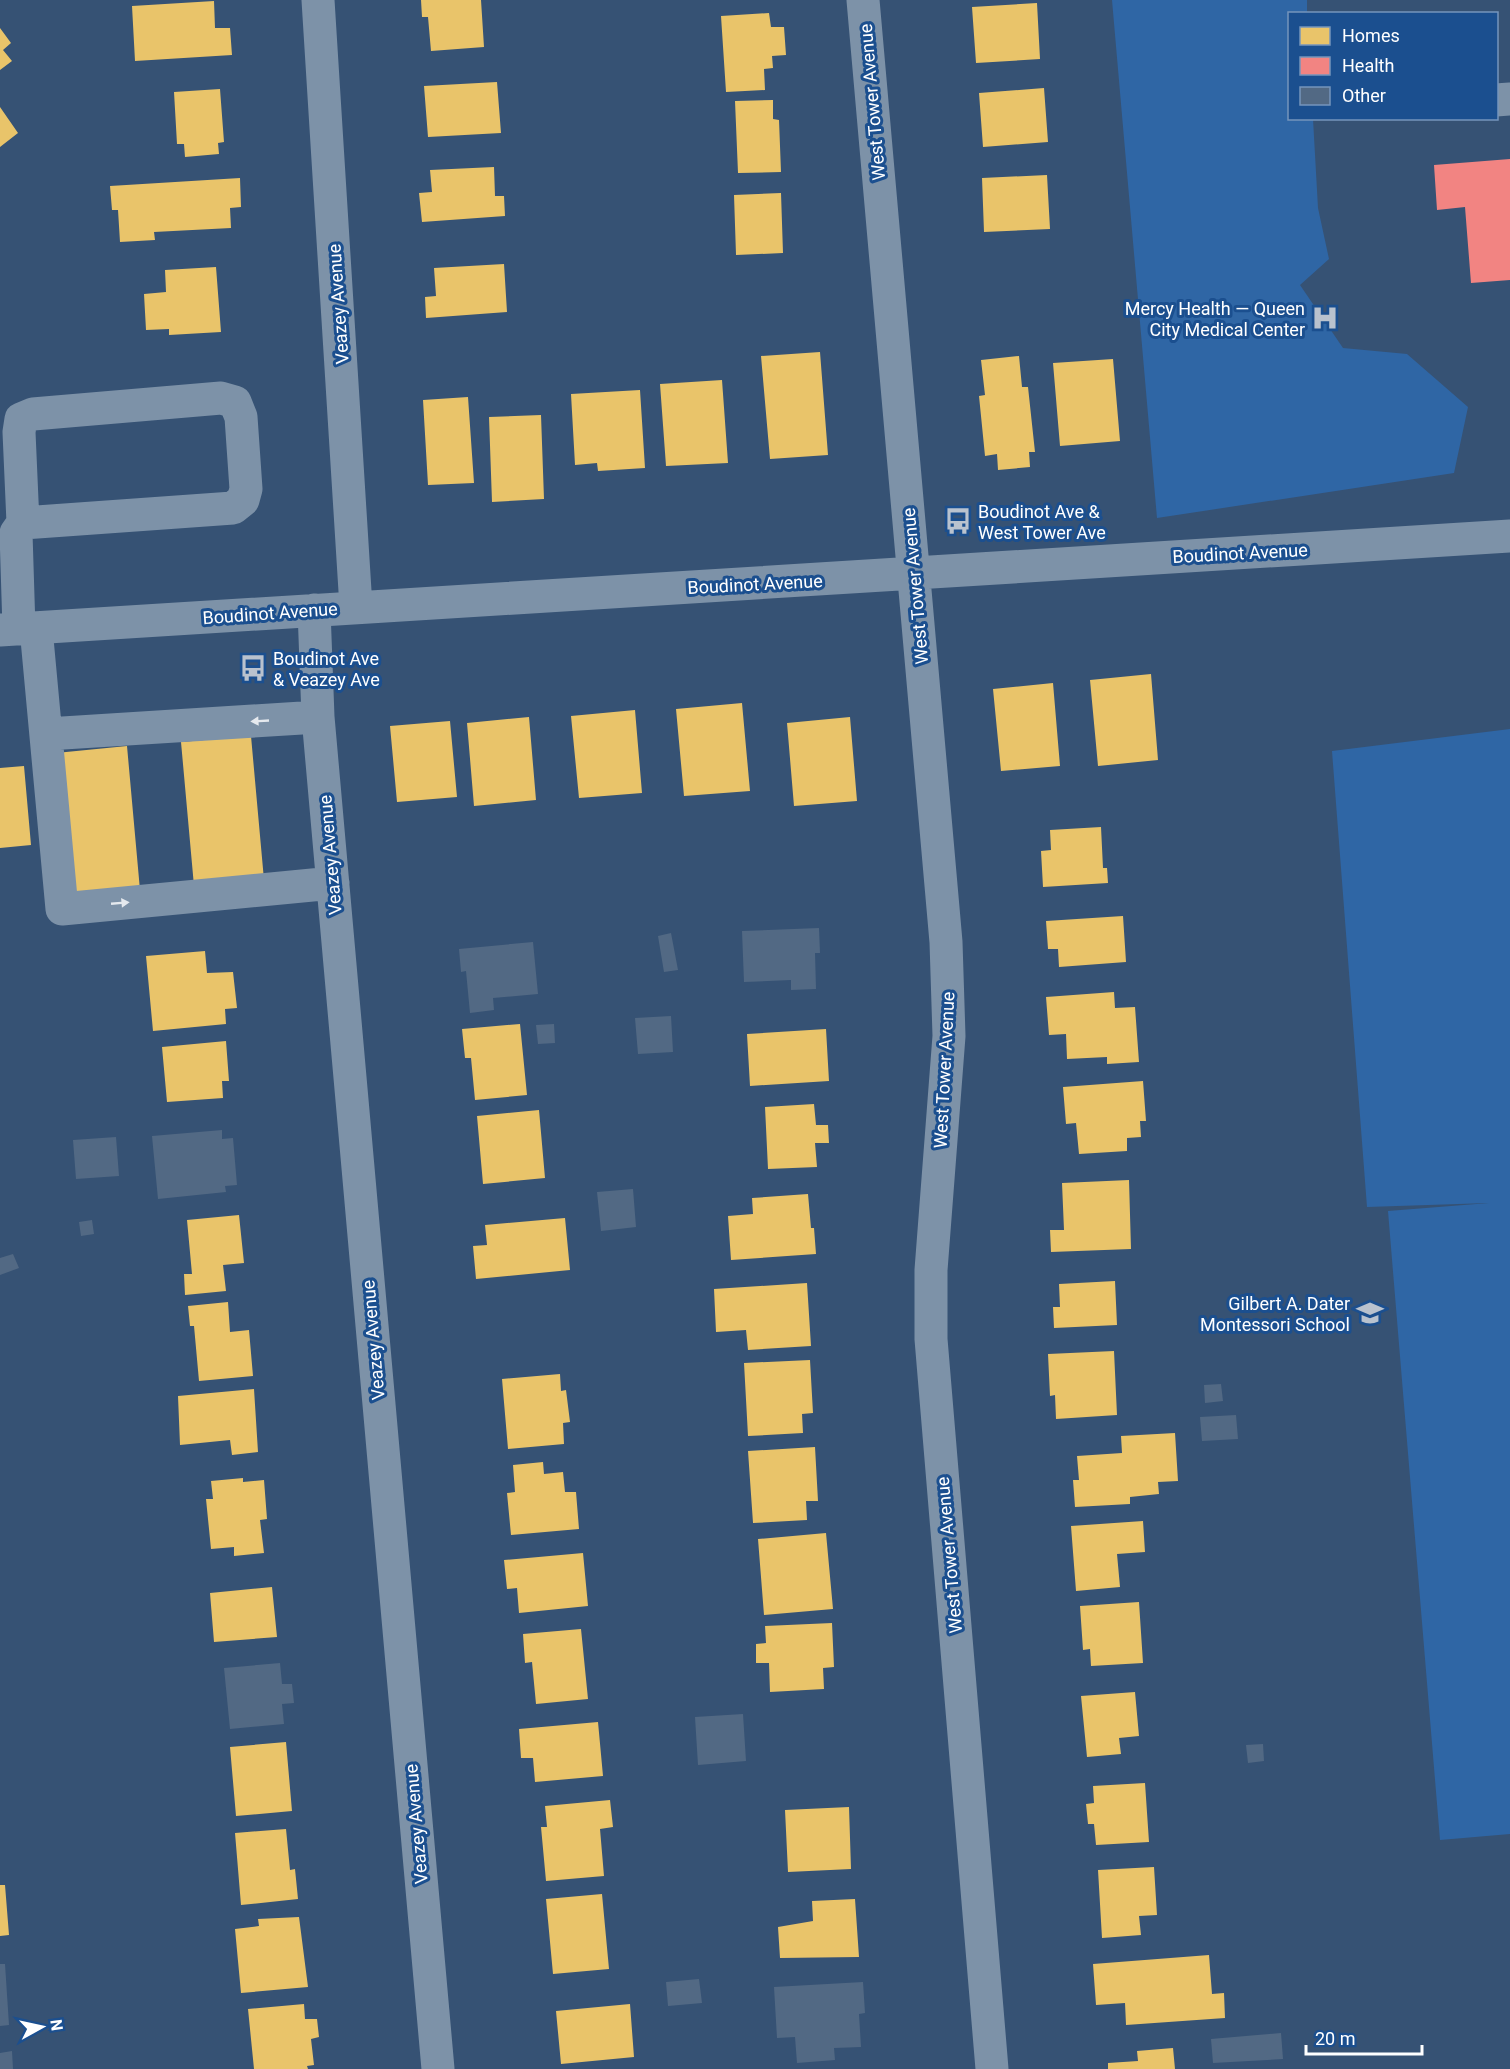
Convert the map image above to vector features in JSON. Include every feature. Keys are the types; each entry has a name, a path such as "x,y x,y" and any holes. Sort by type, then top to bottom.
{"street":[{"name":"Veazey Avenue","path":"318,0 356,607"},
{"name":"West Tower Avenue","path":"863,0 946,942 949,1036 931,1270 931,1339 992,2069"},
{"path":"23,523 233,508 243,500 246,489 241,417 235,402 221,398 33,414 21,419 19,432 23,523 16,532 18,629 47,734 62,909 333,883"},
{"name":"Boudinot Avenue","path":"18,629 1510,536"},
{"name":"Veazey Avenue","path":"314,610 318,717 438,2069"},
{"path":"47,734 318,717"}],"shaded area":[{"path":"1112,0 1307,0 1307,12 1288,12 1288,120 1313,120 1318,208 1329,259 1300,285 1343,348 1407,354 1468,407 1454,473 1157,518"},
{"path":"1510,729 1510,1834 1440,1840 1388,1211 1489,1203 1367,1207 1332,751"}],"building: Homes":[{"path":"421,0 481,0 484,47 431,51 428,17 422,17"},
{"path":"214,1 215,28 230,28 232,55 135,61 132,6"},
{"path":"1037,3 1040,59 976,63 972,7"},
{"path":"769,13 771,27 784,27 786,55 772,56 773,68 764,69 765,90 726,92 721,16"},
{"path":"0,28 11,43 3,50 12,61 0,70"},
{"path":"497,82 501,133 428,137 424,86"},
{"path":"1044,88 1048,142 983,147 979,93"},
{"path":"220,89 224,142 218,143 219,154 185,157 184,144 177,144 174,92"},
{"path":"773,100 773,119 779,120 781,172 738,173 735,101"},
{"path":"0,107 18,133 0,147"},
{"path":"494,167 495,196 504,196 505,216 422,222 419,193 432,192 430,170"},
{"path":"1047,175 1050,229 984,232 982,178"},
{"path":"240,178 241,207 230,208 231,228 154,232 155,240 120,242 118,210 112,210 110,186"},
{"path":"781,193 783,253 736,255 734,195"},
{"path":"504,264 507,312 426,318 425,297 436,296 434,268"},
{"path":"216,267 221,332 169,335 169,329 146,330 144,294 166,292 165,270"},
{"path":"820,352 828,455 770,459 761,356"},
{"path":"1019,356 1022,387 1028,387 1035,452 1029,452 1030,467 998,470 997,454 985,456 979,396 985,395 981,360"},
{"path":"1113,359 1120,441 1060,446 1053,363"},
{"path":"722,380 728,463 666,466 660,384"},
{"path":"640,390 645,468 598,471 597,463 575,465 571,394"},
{"path":"468,397 474,483 428,485 423,400"},
{"path":"541,415 544,499 492,502 489,417"},
{"path":"1151,674 1158,760 1098,766 1090,680"},
{"path":"1053,683 1060,766 1001,771 993,689"},
{"path":"742,703 750,791 684,796 676,709"},
{"path":"635,710 642,793 579,798 571,716"},
{"path":"529,717 536,800 474,806 467,723"},
{"path":"850,717 857,801 794,806 787,723"},
{"path":"450,721 457,797 397,802 390,726"},
{"path":"251,736 264,880 194,886 181,742"},
{"path":"127,746 140,890 69,897 56,753"},
{"path":"24,766 31,845 0,848 0,768"},
{"path":"1101,827 1103,868 1107,868 1108,883 1043,887 1041,851 1051,850 1050,830"},
{"path":"1123,916 1126,962 1059,967 1058,949 1048,949 1046,921"},
{"path":"205,951 207,973 233,972 237,1008 225,1009 226,1024 153,1031 146,956"},
{"path":"1114,992 1115,1008 1135,1007 1139,1062 1107,1064 1107,1057 1067,1059 1066,1034 1049,1035 1046,997"},
{"path":"520,1024 527,1095 475,1100 471,1058 465,1058 462,1029"},
{"path":"826,1029 829,1081 750,1086 747,1034"},
{"path":"226,1041 229,1081 222,1081 223,1098 167,1102 162,1047"},
{"path":"1143,1081 1146,1121 1140,1121 1141,1137 1127,1138 1127,1151 1079,1154 1076,1123 1066,1124 1063,1087"},
{"path":"814,1104 816,1125 828,1125 829,1143 815,1143 817,1167 768,1169 765,1107"},
{"path":"539,1110 545,1178 483,1184 477,1116"},
{"path":"1129,1180 1131,1249 1051,1252 1050,1230 1064,1230 1062,1183"},
{"path":"808,1194 816,1254 731,1260 728,1216 753,1214 752,1198"},
{"path":"239,1215 244,1263 223,1265 226,1291 185,1295 184,1274 192,1274 187,1220"},
{"path":"565,1218 570,1270 476,1279 473,1246 487,1245 485,1225"},
{"path":"1115,1281 1117,1325 1054,1328 1053,1307 1060,1307 1059,1284"},
{"path":"807,1283 811,1346 748,1350 746,1330 716,1332 714,1289"},
{"path":"228,1302 230,1332 249,1330 253,1376 199,1381 194,1326 190,1326 188,1306"},
{"path":"1114,1351 1117,1415 1056,1419 1055,1395 1050,1396 1048,1354"},
{"path":"810,1360 813,1413 802,1414 803,1433 748,1436 744,1363"},
{"path":"560,1374 561,1391 566,1390 570,1422 563,1423 564,1444 508,1449 502,1379"},
{"path":"254,1389 258,1452 232,1455 230,1440 180,1445 178,1396"},
{"path":"1175,1433 1178,1481 1158,1482 1159,1494 1130,1497 1130,1504 1075,1507 1073,1480 1079,1480 1077,1456 1122,1453 1121,1436"},
{"path":"815,1447 818,1501 806,1501 807,1520 753,1523 748,1451"},
{"path":"543,1462 544,1474 563,1472 565,1492 576,1492 579,1529 511,1535 507,1493 515,1492 513,1465"},
{"path":"243,1478 243,1482 264,1480 267,1519 260,1520 264,1553 234,1556 234,1547 211,1549 206,1499 213,1499 211,1481"},
{"path":"1143,1521 1145,1552 1117,1554 1120,1587 1076,1591 1071,1526"},
{"path":"826,1533 833,1609 764,1615 758,1539"},
{"path":"583,1553 588,1606 519,1613 517,1588 507,1589 504,1560"},
{"path":"272,1587 277,1637 214,1642 210,1593"},
{"path":"1139,1602 1143,1663 1091,1666 1090,1649 1083,1650 1080,1606"},
{"path":"832,1623 834,1667 823,1668 824,1689 770,1692 769,1663 756,1663 756,1644 766,1643 765,1626"},
{"path":"581,1629 588,1699 536,1704 532,1662 525,1663 523,1634"},
{"path":"1135,1692 1139,1736 1119,1738 1121,1754 1087,1757 1081,1696"},
{"path":"598,1722 603,1776 535,1782 533,1758 521,1758 519,1729"},
{"path":"286,1742 292,1811 236,1816 230,1747"},
{"path":"1145,1783 1149,1842 1096,1845 1094,1824 1088,1824 1086,1804 1094,1803 1093,1786"},
{"path":"610,1800 613,1827 600,1829 604,1876 546,1881 541,1827 547,1827 545,1806"},
{"path":"849,1807 851,1869 788,1872 785,1810"},
{"path":"286,1829 290,1870 295,1869 298,1899 241,1905 235,1833"},
{"path":"1154,1867 1157,1915 1139,1916 1141,1935 1102,1938 1098,1870"},
{"path":"0,1885 5,1885 9,1935 0,1936"},
{"path":"602,1894 609,1969 553,1974 546,1899"},
{"path":"855,1899 859,1957 780,1958 778,1927 813,1921 812,1901"},
{"path":"299,1917 308,1987 241,1993 235,1929 259,1926 258,1919"},
{"path":"1209,1955 1212,1994 1224,1993 1225,2018 1126,2025 1125,2003 1096,2005 1093,1964"},
{"path":"304,2004 305,2019 317,2019 319,2037 311,2039 314,2065 307,2066 308,2069 254,2069 248,2009"},
{"path":"630,2004 634,2057 561,2064 556,2011"},
{"path":"1173,2048 1175,2069 1108,2069 1108,2063 1138,2061 1137,2051"}],"building: Health":[{"path":"1510,159 1510,280 1471,283 1465,207 1437,210 1434,165"}],"building: Other":[{"path":"819,928 820,953 815,953 816,989 791,990 791,980 744,982 742,931"},
{"path":"671,933 678,970 664,972 658,936"},
{"path":"533,942 538,994 493,998 494,1010 470,1013 466,971 461,972 459,949"},
{"path":"671,1016 673,1052 638,1054 635,1018"},
{"path":"554,1024 555,1043 538,1044 536,1025"},
{"path":"222,1130 222,1139 233,1138 237,1185 225,1186 226,1192 158,1199 152,1136"},
{"path":"116,1137 119,1176 76,1179 73,1140"},
{"path":"633,1189 636,1227 601,1231 597,1192"},
{"path":"92,1220 94,1234 81,1236 79,1222"},
{"path":"13,1254 19,1268 0,1275 0,1258"},
{"path":"1221,1384 1223,1401 1205,1403 1204,1385"},
{"path":"1236,1415 1238,1439 1202,1441 1200,1417"},
{"path":"280,1663 282,1684 292,1684 294,1703 282,1704 284,1724 230,1729 224,1668"},
{"path":"743,1714 746,1761 698,1765 695,1717"},
{"path":"1263,1744 1264,1761 1248,1763 1246,1745"},
{"path":"0,1964 5,1964 9,2025 0,2026"},
{"path":"699,1979 702,2003 668,2006 666,1982"},
{"path":"863,1982 865,2013 859,2014 861,2047 834,2048 835,2060 797,2063 795,2037 777,2038 774,1987"},
{"path":"1281,2033 1283,2059 1213,2063 1211,2039"},
{"path":"12,2051 13,2069 0,2069 0,2053"}],"place":[{"name":"Mercy Health — Queen City Medical Center","path":"1325,318"},
{"name":"Boudinot Ave & West Tower Ave","path":"958,521"},
{"name":"Boudinot Ave & Veazey Ave","path":"253,668"},
{"name":"Gilbert A. Dater Montessori School","path":"1370,1313"}]}
